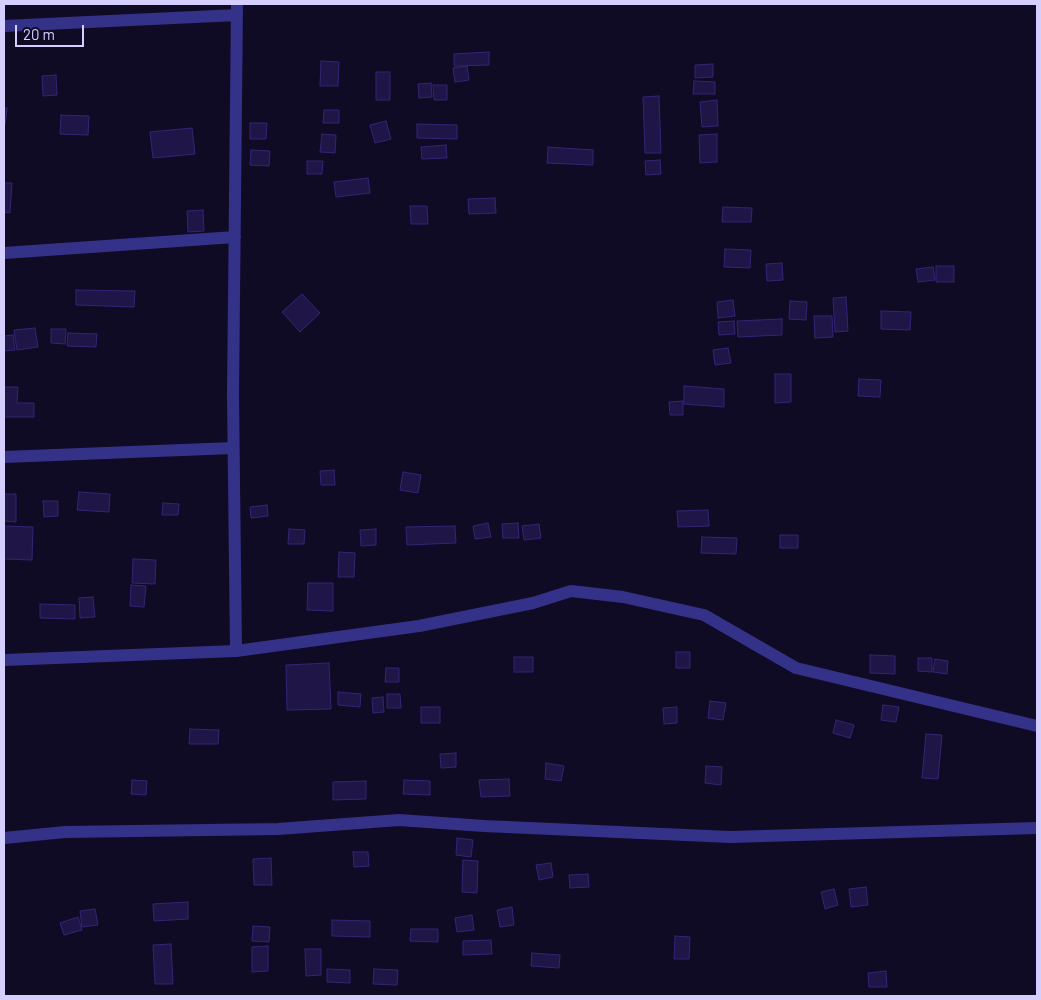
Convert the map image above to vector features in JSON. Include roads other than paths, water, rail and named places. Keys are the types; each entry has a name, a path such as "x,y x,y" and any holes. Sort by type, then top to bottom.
{"street":[{"path":"4,26 237,9 233,448 236,651"},
{"path":"4,253 235,237"},
{"path":"4,457 233,448"},
{"path":"4,660 236,651 419,626 533,603 571,591 623,598 704,615 796,668 1037,726"},
{"path":"4,838 65,832 278,829 399,820 494,827 730,836 1037,828"}]}
